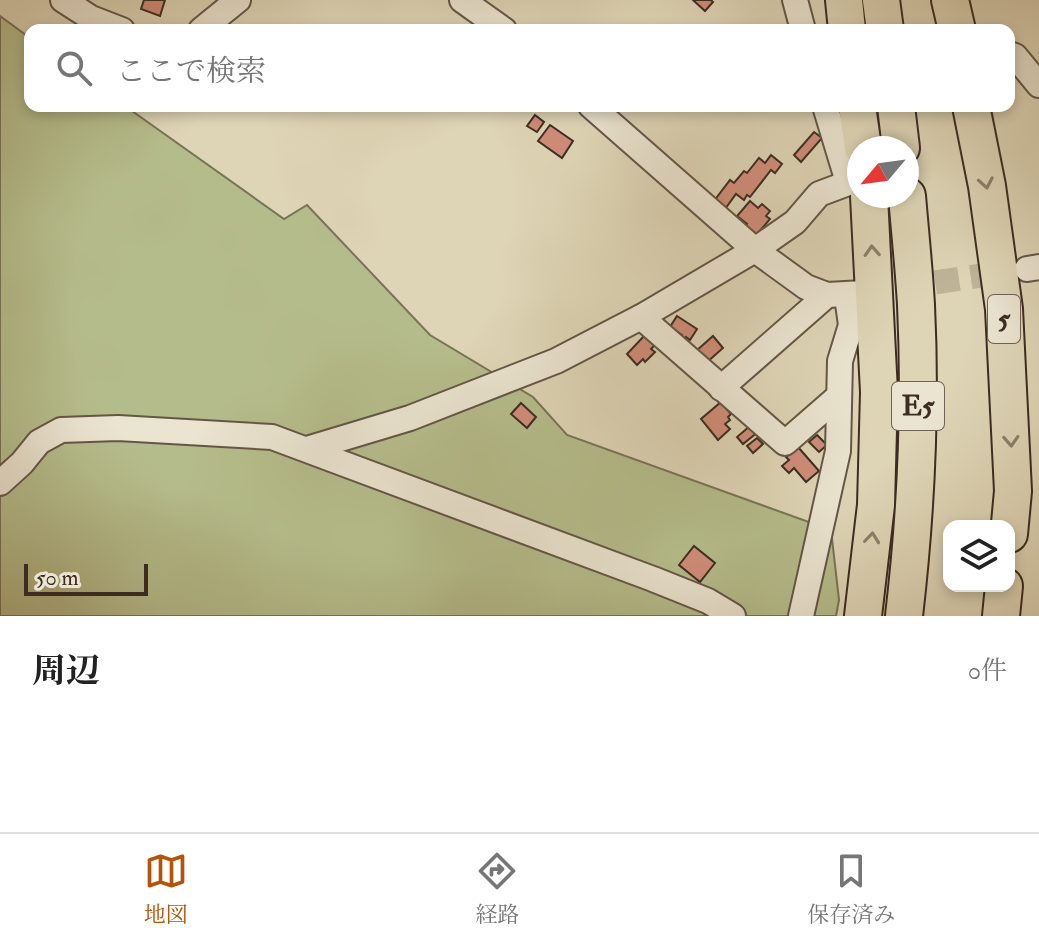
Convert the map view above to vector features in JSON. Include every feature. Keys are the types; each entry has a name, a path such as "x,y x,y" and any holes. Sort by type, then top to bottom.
{"highway":[{"path":"844,0 846,24"},
{"path":"881,0 884,24"},
{"path":"950,0 956,24"},
{"path":"858,112 861,136"},
{"path":"897,112 900,136"},
{"name":"5","path":"972,112 987,186 1004,309 1013,491 1010,520"},
{"path":"860,208 879,392 876,505 863,616"},
{"name":"E5","path":"904,616 914,531 918,427 916,305 908,208"},
{"path":"1001,616 1003,592"}],"street":[{"path":"63,0 93,9 114,24"},
{"path":"208,24 238,0"},
{"path":"462,0 496,24"},
{"path":"795,0 801,24"},
{"path":"1015,56 1039,85"},
{"path":"598,112 755,250 806,287 846,295"},
{"path":"827,112 847,159"},
{"path":"307,449 410,418 556,361 641,317 755,250 795,222 819,194 847,188"},
{"path":"721,388 846,295"},
{"path":"801,616 838,451 840,361 851,325 846,295"},
{"path":"641,317 785,443 839,396"},
{"path":"0,483 39,442 61,430 118,428 272,437 653,579 708,601 733,616"}],"green space":[{"path":"0,16 24,34 24,112 133,112 284,219 307,205 430,335 533,397 567,435 831,530 839,600 836,616 0,616"}],"building":[{"path":"144,0 165,0 160,16 141,9"},
{"path":"693,0 711,0 713,2 705,11"},
{"path":"535,115 544,122 537,132 527,126"},
{"path":"550,125 573,141 562,158 538,141"},
{"path":"814,132 822,138 801,162 794,155"},
{"path":"771,155 782,164 775,173 771,170 750,197 747,195 744,200 736,194 725,209 714,201 730,180 734,183 759,158 765,163"},
{"path":"750,201 758,208 762,204 770,211 766,216 770,219 754,238 743,229 747,224 737,216"},
{"path":"677,316 697,329 690,340 686,337 684,341 680,339 682,335 670,327"},
{"path":"645,335 655,345 651,349 655,352 637,365 627,354"},
{"path":"713,336 723,348 706,363 696,351"},
{"path":"721,402 731,414 725,424 730,429 718,440 701,419"},
{"path":"521,403 536,417 527,428 511,414"},
{"path":"751,425 758,432 743,444 737,437"},
{"path":"817,435 827,445 819,452 809,442"},
{"path":"757,438 763,444 753,453 747,446"},
{"path":"798,447 819,471 806,482 794,468 789,473 782,466 789,460 786,457"},
{"path":"694,546 715,563 700,582 679,565"}],"tunnel":[{"path":"864,293 1011,271"}]}
